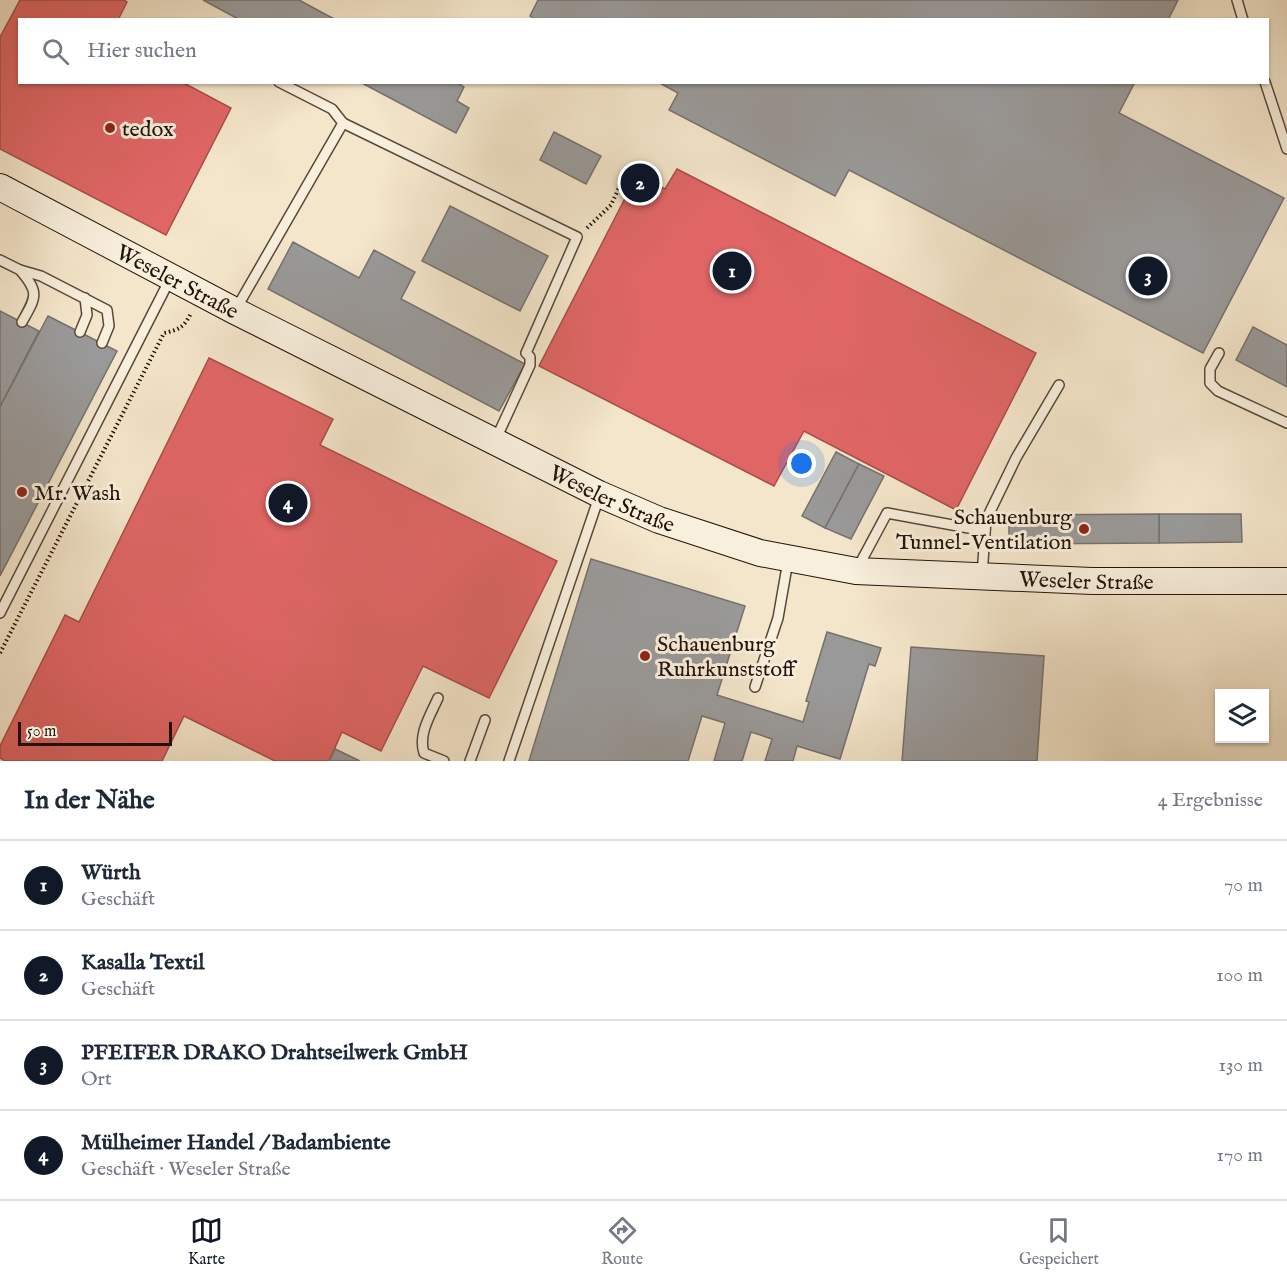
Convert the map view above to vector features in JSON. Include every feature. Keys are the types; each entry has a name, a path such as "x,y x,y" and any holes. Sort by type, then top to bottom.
{"main road":[{"name":"Weseler Straße","path":"0,187 235,311 599,494 660,520 760,553 856,571 1092,581 1287,580"}],"lane":[{"path":"1237,0 1242,18"},
{"path":"283,84 332,109 343,123 577,237 526,353 530,357 530,365 495,442"},
{"path":"1266,84 1287,149"},
{"path":"235,311 343,123"},
{"path":"0,260 20,270 40,276 107,310 109,326 102,344"},
{"path":"20,270 33,285 34,292 32,304 22,322"},
{"path":"0,613 171,277"},
{"path":"80,332 87,315 85,298"},
{"path":"1220,353 1210,369 1210,383 1218,391 1287,423"},
{"path":"982,577 986,520 1016,458 1059,385"},
{"path":"509,761 599,494"},
{"path":"856,571 887,513 985,531"},
{"path":"755,687 778,618 789,559"},
{"path":"438,698 422,735 422,746 424,753 444,761"},
{"path":"470,761 485,720"}],"path":[{"path":"577,237 611,205 626,175 635,180"},
{"path":"0,653 164,333 175,331 185,325 200,293"}],"building: Handel":[{"name":"tedox","path":"20,0 124,0 127,2 119,18 18,18 18,84 186,84 231,108 166,235 0,149 0,37"},
{"path":"677,169 1036,353 956,510 804,431 774,486 539,366 637,175 665,189"},
{"path":"209,358 333,419 320,445 557,561 489,698 423,666 381,751 342,732 329,761 275,761 184,716 162,761 5,761 0,758 0,746 65,615 79,622"}],"building: Industrie":[{"path":"203,0 299,0 332,18 236,18"},
{"path":"538,0 1178,0 1169,18 533,18 530,16"},
{"path":"364,84 459,84 464,87 457,101 469,108 456,133"},
{"path":"662,84 1134,84 1119,113 1284,198 1203,353 849,170 835,196 669,110 678,93"},
{"path":"554,132 601,156 586,184 540,160"},
{"path":"450,206 548,256 520,311 422,261"},
{"path":"293,242 359,278 374,250 415,272 401,299 525,364 499,411 268,289"},
{"path":"0,311 39,331 0,407"},
{"name":"Mr. Wash","path":"48,316 117,351 0,576 0,407"},
{"path":"1253,327 1287,345 1287,387 1236,360"},
{"path":"836,452 859,464 825,528 802,516"},
{"path":"859,464 884,476 851,539 825,528"},
{"path":"1159,514 1241,514 1242,542 1159,543"},
{"name":"Schauenburg Tunnel-Ventilation","path":"1159,514 1159,543 1009,544 1009,515"},
{"name":"Schauenburg Ruhrkunststoff","path":"591,559 745,606 717,695 803,722 809,702 806,701 827,632 881,648 875,666 869,664 840,759 797,746 793,761 765,761 772,739 751,732 742,761 714,761 725,723 702,716 688,761 529,761"},
{"path":"911,647 1044,656 1037,761 902,761"},
{"path":"335,749 360,761 329,761"}],"place":[{"name":"tedox","path":"110,128"},
{"name":"Kasalla Textil","path":"640,183"},
{"name":"Würth","path":"732,271"},
{"name":"PFEIFER DRAKO Drahtseilwerk GmbH","path":"1148,276"},
{"name":"Mr. Wash","path":"22,492"},
{"name":"Mülheimer Handel / Badambiente","path":"288,503"},
{"name":"Schauenburg Tunnel-Ventilation","path":"1084,529"},
{"name":"Schauenburg Ruhrkunststoff","path":"645,656"}]}
